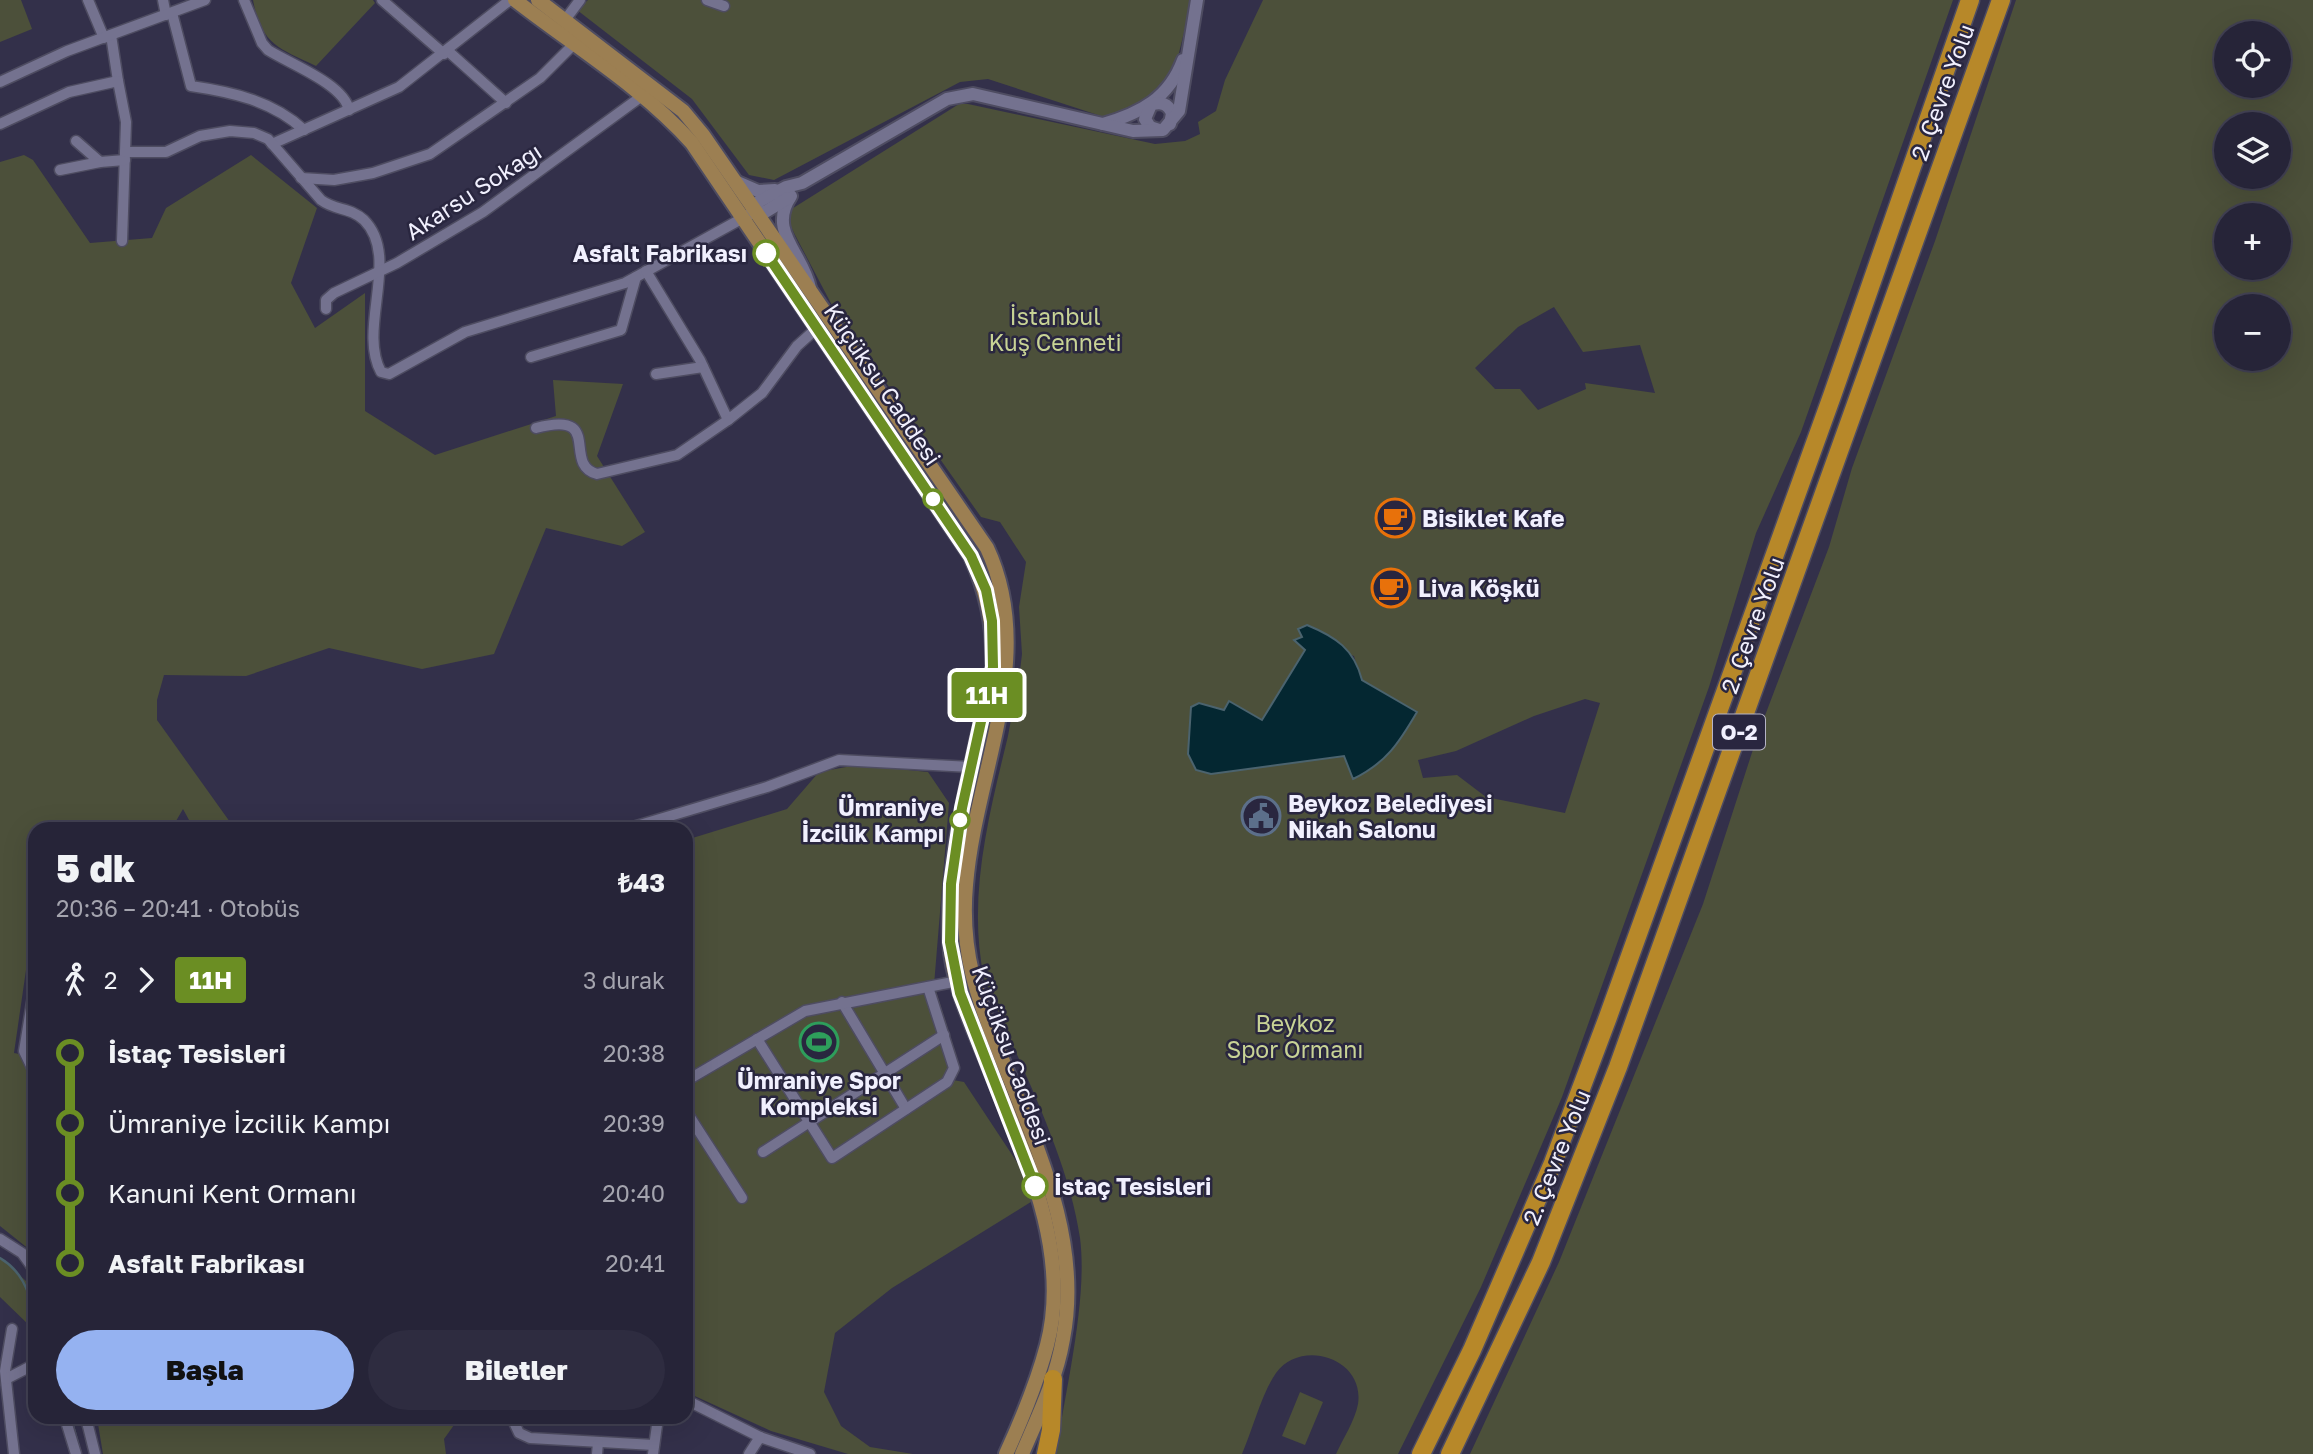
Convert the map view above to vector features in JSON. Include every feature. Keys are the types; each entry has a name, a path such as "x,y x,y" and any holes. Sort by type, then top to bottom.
{"highway":[{"name":"2. Çevre Yolu","path":"1421,1454 1472,1350 1553,1163 1604,1029 1828,409 1970,0"},
{"name":"2. Çevre Yolu","path":"1450,1454 1541,1262 1614,1079 2001,0"},
{"path":"1046,1454 1051,1430 1053,1379"}],"main road":[{"name":"Küçüksu Caddesi","path":"513,0 561,26 683,111 734,181 749,215 817,328 855,372 987,548 1003,586 1008,620 1008,668 996,689 978,769 965,885 964,979 1041,1159 1062,1227 1056,1243 1048,1343 1006,1454"},
{"name":"Küçüksu Caddesi","path":"538,0 561,26"},
{"name":"Küçüksu Caddesi","path":"577,38 673,122 702,158 713,162 749,215 812,295 855,372"},
{"name":"Küçüksu Caddesi","path":"1022,1454 1053,1379 1064,1338 1068,1283 1056,1243"}],"street":[{"path":"88,0 108,36 126,122 122,241"},
{"path":"163,0 191,86 223,91 274,107 304,130"},
{"path":"0,82 66,51 205,0"},
{"path":"244,0 262,43 268,50 335,89 348,102 349,110"},
{"path":"382,0 506,103"},
{"path":"272,144 399,87 513,0"},
{"path":"561,26 580,0"},
{"path":"707,0 724,6"},
{"path":"1190,43 1168,89 1145,115 1147,124 1154,129 1166,127 1182,101 1197,0"},
{"path":"301,178 334,180 400,166 430,154 540,78 577,38"},
{"path":"0,124 68,92 118,80"},
{"path":"60,170 125,156 166,152 200,136 230,131 254,133 272,144 321,200 331,207 349,208 373,230 377,241 378,271 373,357 381,372 389,374 465,332 586,297 636,277 749,215 758,202 788,192 959,95 973,94 1133,131 1166,127"},
{"name":"Akarsu Sokağı","path":"326,309 327,300 334,293 483,212 642,96"},
{"path":"1102,124 1128,117 1161,103 1168,106 1172,113 1166,127"},
{"path":"76,141 100,162"},
{"path":"734,181 765,192 788,192"},
{"path":"788,192 781,220 807,272 812,295"},
{"path":"646,271 704,368 727,420"},
{"path":"531,357 621,330 636,277"},
{"path":"536,428 559,422 571,426 578,433 581,459 591,472 597,474 677,455 762,393 797,346 817,328"},
{"path":"656,374 704,368"},
{"path":"650,822 767,787 839,760 978,769"},
{"path":"693,1077 805,1011 964,979"},
{"path":"757,1039 832,1158 947,1082 954,1068 928,987"},
{"path":"842,1002 906,1109"},
{"path":"28,1027 24,1051 28,1059"},
{"path":"763,1152 944,1035"},
{"path":"693,1122 742,1198"},
{"path":"0,1239 22,1254 28,1262"},
{"path":"12,1329 6,1379 14,1454"},
{"path":"6,1379 28,1368"},
{"path":"693,1404 760,1437 810,1454"},
{"path":"68,1424 74,1439 76,1454"},
{"path":"88,1424 96,1454"},
{"path":"515,1424 519,1433 530,1438 653,1450 657,1424"},
{"path":"749,1454 760,1437"},
{"path":"597,1454 598,1443"}],"green space":[{"path":"0,0 21,0 32,29 0,42"},
{"path":"253,0 373,0 375,3 316,66 273,43 261,26"},
{"path":"588,0 1192,0 1175,69 1140,106 1104,117 988,79 960,82 774,180 749,175 692,99 577,10"},
{"name":"Beykoz Spor Ormanı","path":"1263,0 1953,0 1801,432 1756,533 1709,687 1562,1097 1481,1287 1398,1454 1336,1454 1352,1423 1358,1404 1358,1388 1352,1375 1342,1365 1315,1355 1287,1362 1276,1373 1242,1454 1056,1454 1078,1317 1082,1262 1080,1238 1074,1206 1053,1140 984,978 979,948 982,856 1019,679 1022,654 1019,607 1026,562 1000,522 981,517 834,309 788,220 790,210 959,104 1155,144 1185,141 1200,134 1198,122 1216,111 1225,80","holes":["1554,307 1583,352 1640,345 1655,393 1585,383 1586,389 1538,410 1520,389 1495,389 1475,368 1518,327","1302,638 1354,656 1361,680 1344,756 1211,774 1199,703 1224,710 1229,702 1262,720 1305,649","1585,699 1600,703 1565,813 1486,797 1457,775 1423,778 1418,760 1456,751 1534,716"]},
{"path":"2016,0 2313,0 2313,1454 1470,1454 1559,1262 1703,904 1758,734 1829,547 1852,468 1935,241"},
{"path":"24,155 33,160 90,243 152,238 166,208 251,155 317,208 291,283 315,328 365,293 365,411 435,455 556,416 553,380 623,384 597,456 645,532 622,546 546,528 494,654 422,669 329,648 246,676 164,675 157,700 157,720 230,822 190,822 183,809 176,822 28,822 28,967 14,1053 28,1056 28,1248 0,1226 0,162"},
{"name":"Ümraniye Spor Kompleksi","path":"857,765 928,772 949,803 934,985 960,1067 953,1080 964,1082 1026,1176 1034,1200 892,1288 835,1333 824,1392 841,1426 870,1447 913,1454 848,1454 771,1431 693,1395 693,838 787,809 819,772"},
{"path":"0,1257 27,1282 28,1324 0,1297"},
{"path":"1300,1392 1323,1402 1305,1445 1282,1436"},
{"path":"98,1424 455,1424 444,1439 446,1454 103,1454"}],"water":[{"path":"1307,625 1327,634 1349,652 1362,680 1417,712 1398,743 1383,759 1353,779 1344,756 1211,774 1196,770 1188,754 1191,707 1199,703 1224,710 1229,701 1262,720 1305,650 1294,640 1302,637 1298,629"}],"waterway":[{"path":"0,1258 13,1268 28,1293"},
{"path":"73,1424 80,1451"}],"bus line":[{"name":"11H","path":"766,253 971,556 986,590 992,621 993,667 962,808 951,884 950,942 960,993 1035,1186"}],"place":[{"name":"Asfalt Fabrikası","path":"766,253"},
{"name":"Bisiklet Kafe","path":"1395,518"},
{"name":"Liva Köşkü","path":"1391,588"},
{"name":"Beykoz Belediyesi Nikah Salonu","path":"1261,816"},
{"name":"Ümraniye İzcilik Kampı","path":"960,820"},
{"name":"Ümraniye Spor Kompleksi","path":"819,1042"},
{"name":"İstaç Tesisleri","path":"1035,1186"}],"park label":[{"name":"İstanbul Kuş Cenneti","path":"1055,329"}]}
